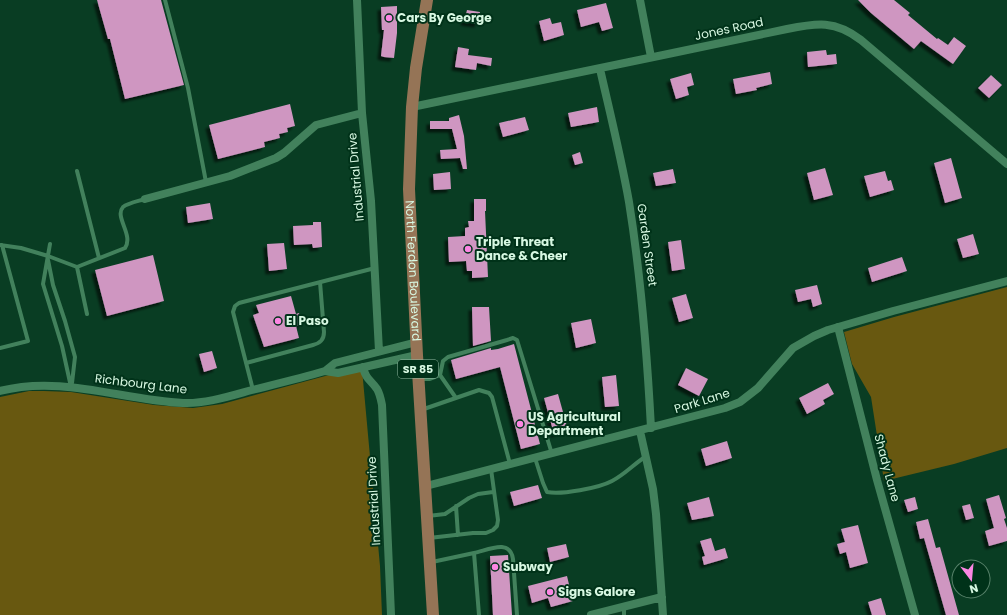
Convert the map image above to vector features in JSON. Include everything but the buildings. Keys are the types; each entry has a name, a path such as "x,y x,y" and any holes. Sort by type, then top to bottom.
{"main road":[{"name":"North Ferdon Boulevard","path":"428,0 416,68 412,107 409,189 417,355 433,615"}],"street":[{"name":"Industrial Drive","path":"356,0 362,113 371,201 380,351"},
{"path":"640,0 651,57"},
{"name":"Jones Road","path":"412,107 812,24 834,26 851,32 1007,164"},
{"name":"Garden Street","path":"600,69 627,193 636,249 644,312 651,428"},
{"path":"145,200 230,176 276,158 316,126 362,113"},
{"name":"Park Lane","path":"426,486 720,410 740,402 758,388 793,348 814,336 838,327 1007,281"},
{"name":"Shady Lane","path":"838,327 877,480 915,615"},
{"name":"Richbourg Lane","path":"325,371 335,362 417,342"},
{"name":"Richbourg Lane","path":"0,392 28,385 71,387 183,403 221,399 325,371 338,373 417,355"},
{"name":"Industrial Drive","path":"363,367 367,379 376,388 380,395 382,405 391,615"},
{"path":"640,431 656,514 663,615"},
{"path":"591,615 624,611 662,597"}],"lane":[{"path":"165,0 188,88 206,183"},
{"path":"77,171 99,258"},
{"path":"0,342 1,348 28,341 1,245 21,248 77,267 125,248 128,244 128,238 121,216 121,210 124,206 145,200"},
{"path":"50,244 43,284 62,346 71,387"},
{"path":"48,256 53,285 65,321 74,357 71,387"},
{"path":"77,267 87,314"},
{"path":"252,390 233,312 235,306 239,302 375,268"},
{"path":"246,363 313,345 322,341 324,332 320,282"},
{"path":"456,398 440,375 443,361 448,357 513,338 517,340 552,454"},
{"path":"419,379 430,379 440,375"},
{"path":"421,410 479,390 489,393 492,397 510,464"},
{"path":"535,458 547,492 552,493 567,492 606,484 646,456"},
{"path":"429,538 486,533 493,530 497,526 498,520 491,469"},
{"path":"428,516 445,514 469,498 478,494 493,492"},
{"path":"456,506 458,535"},
{"path":"431,563 501,546 507,547 511,550 513,558 517,615"},
{"path":"474,553 479,615"}],"shaded area":[{"path":"1007,287 1007,448 954,464 884,481 871,397 852,364 844,332"},
{"path":"362,369 380,566 382,615 0,615 0,397 29,391 71,392 154,405 193,408 222,404 329,375"}],"place":[{"name":"Cars By George","path":"389,18"},
{"name":"Triple Threat Dance & Cheer","path":"468,249"},
{"name":"El Paso","path":"278,321"},
{"name":"US Agricultural Department","path":"520,424"},
{"name":"Subway","path":"495,567"},
{"name":"Signs Galore","path":"550,592"}]}
